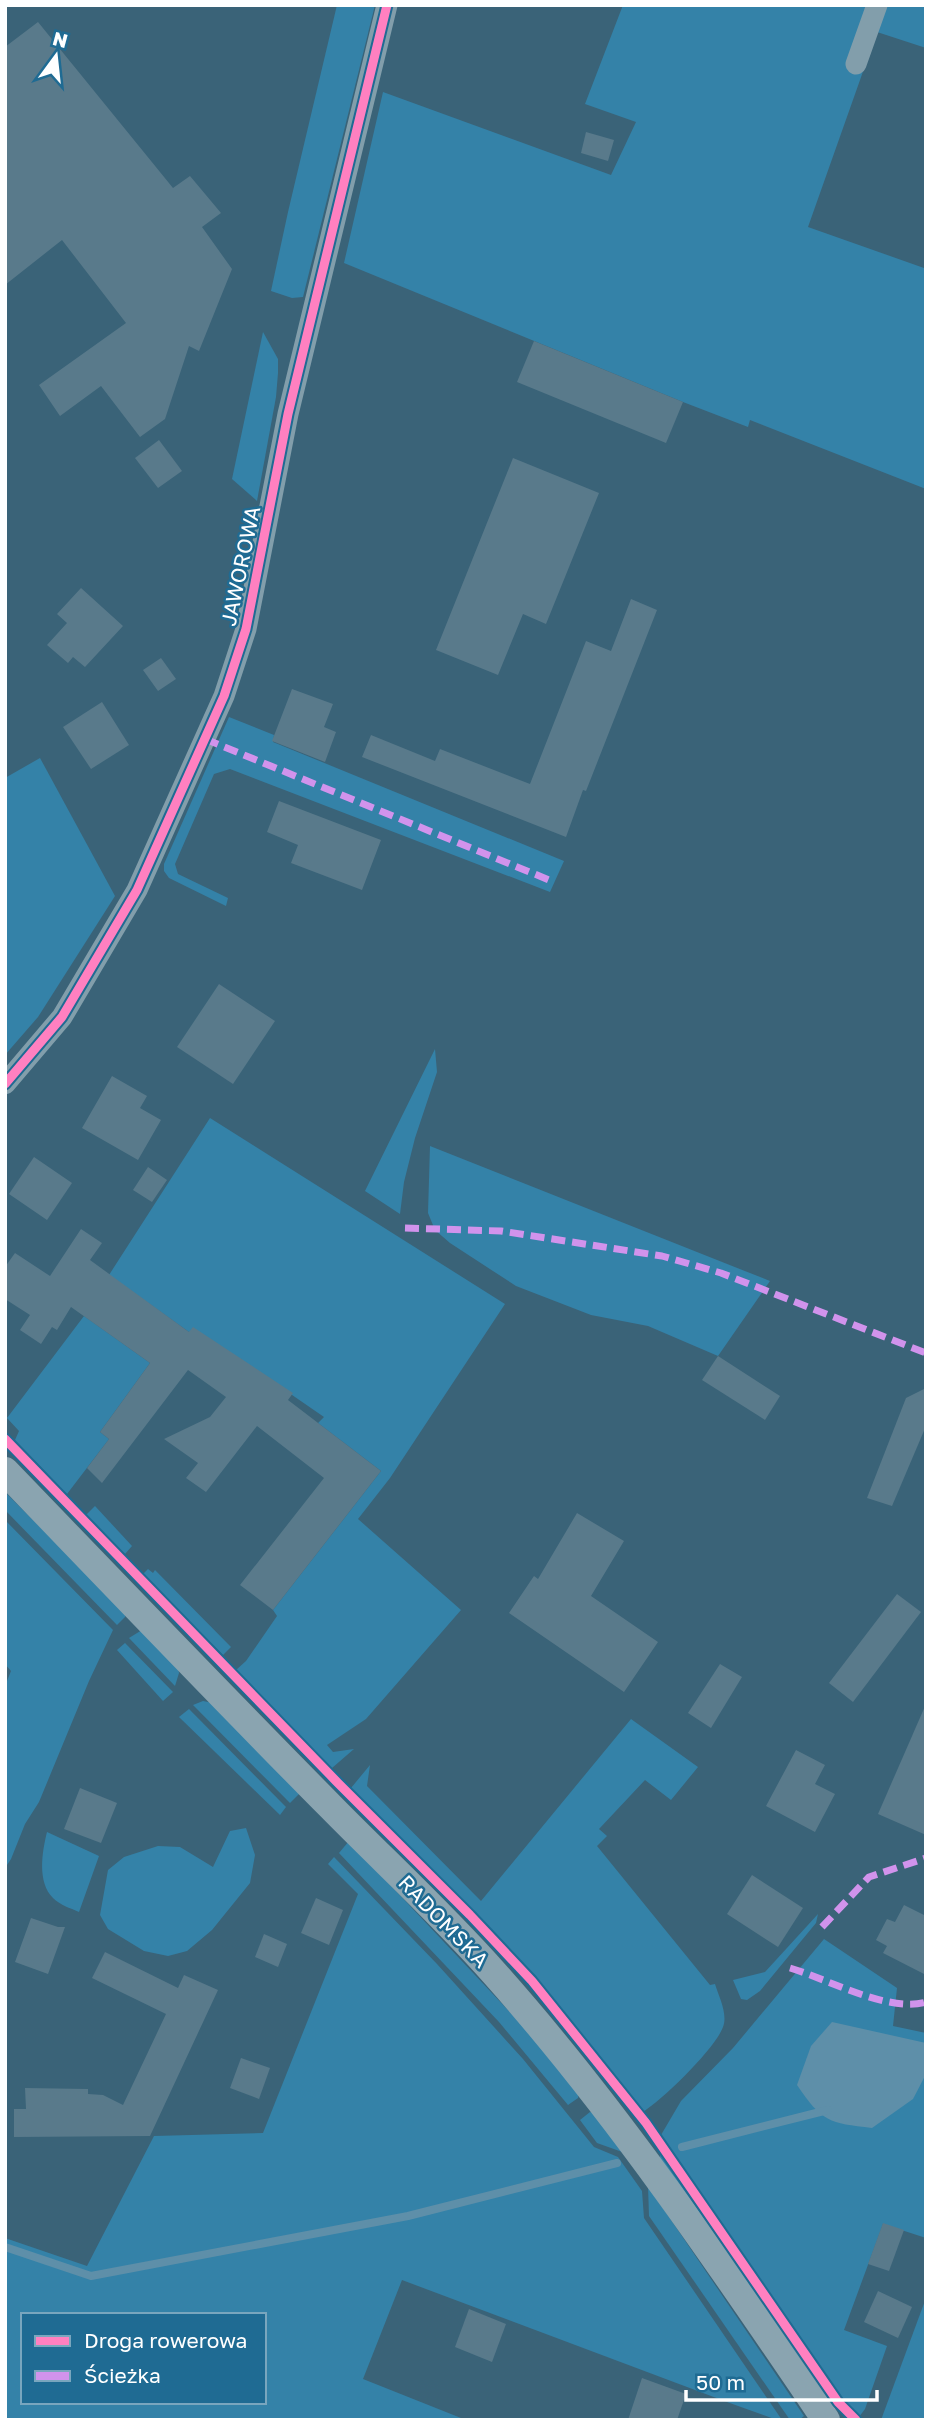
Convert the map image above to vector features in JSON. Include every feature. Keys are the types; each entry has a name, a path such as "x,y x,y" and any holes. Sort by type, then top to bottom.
{"main road":[{"name":"RADOMSKA","path":"5,1471 493,1972 577,2073 705,2242 826,2420"}],"street":[{"name":"JAWOROWA","path":"5,1084 62,1017 137,890 224,696 246,629 288,414 387,5"},
{"path":"856,64 877,5"}],"shaded area":[{"path":"337,5 375,5 303,297 292,298 271,291"},
{"path":"623,5 926,5 926,48 877,32 808,227 924,268 926,264 926,489 750,420 748,427 683,402 344,263 383,92 611,175 636,122 585,104"},
{"path":"263,332 278,359 278,373 257,501 232,479"},
{"path":"229,717 274,735 273,742 564,861 550,892 230,769 214,774 175,864 178,874 228,898 226,906 169,878 164,871 164,864"},
{"path":"40,758 115,896 38,1017 5,1055 5,778"},
{"path":"435,1049 437,1072 415,1138 404,1182 400,1214 365,1191"},
{"path":"210,1118 505,1304 390,1478 358,1519 461,1610 366,1719 327,1745 333,1752 354,1749 332,1768 236,1670 246,1661 277,1616 273,1610 381,1471 318,1423 324,1417 240,1359 189,1332 109,1275"},
{"path":"430,1146 770,1281 718,1356 648,1326 591,1315 516,1286 450,1243 435,1230 428,1213"},
{"path":"84,1316 150,1363 100,1432 109,1439 67,1494 15,1440 19,1431 7,1418"},
{"path":"5,1492 126,1612 117,1625 5,1510"},
{"path":"95,1506 132,1546 125,1554 86,1515"},
{"path":"5,1520 113,1630 39,1802 25,1824 5,1868 5,1686 11,1671 5,1664"},
{"path":"148,1569 153,1573 155,1570 231,1647 223,1655 143,1574"},
{"path":"142,1630 178,1667 175,1686 129,1638"},
{"path":"125,1643 173,1692 163,1701 117,1650"},
{"path":"203,1701 213,1703 301,1792 290,1803 193,1705"},
{"path":"189,1709 286,1807 280,1815 179,1717"},
{"path":"631,1719 698,1767 671,1800 645,1780 599,1829 607,1836 597,1846 710,1985 715,1984 724,2017 723,2027 710,2048 675,2085 643,2112 562,2009 351,1788 370,1765 367,1786 481,1901"},
{"path":"246,1828 255,1855 250,1883 212,1930 187,1951 168,1956 144,1951 108,1929 100,1915 108,1870 124,1857 158,1846 180,1847 213,1867 230,1831"},
{"path":"47,1832 99,1856 79,1912 56,1900 45,1884 42,1857"},
{"path":"349,1841 523,2026 579,2093 578,2098 568,2105 499,2022 339,1853"},
{"path":"334,1857 437,1964 523,2059 594,2147 618,2157 642,2191 644,2218 782,2420 727,2402 402,2280 363,2379 466,2420 5,2420 5,2238 87,2266 154,2136 263,2133 358,1894 328,1864"},
{"path":"818,1914 816,1923 760,1991 747,2000 741,1999 733,1980 765,1972"},
{"path":"824,1939 897,1988 893,2026 926,2033 926,2238 883,2224 844,2330 887,2346 865,2409 859,2417 840,2395 661,2135 681,2101 733,2048"},
{"path":"832,2022 926,2043 926,2074 913,2099 872,2128 836,2122 820,2114 797,2085 811,2046"},
{"path":"590,2112 594,2113 625,2153 597,2143 580,2120"},
{"path":"660,2151 789,2336 785,2337 660,2158"},
{"path":"648,2186 804,2416 799,2420 790,2420 649,2216"},
{"path":"926,2298 926,2418 881,2420"}],"building":[{"path":"38,22 173,188 190,176 221,213 202,227 232,269 199,351 189,346 165,419 140,437 101,386 60,416 39,385 126,323 62,240 5,285 5,47"},
{"path":"586,132 614,140 608,161 581,153"},
{"path":"534,341 683,402 666,443 517,382"},
{"path":"159,440 182,471 158,488 135,458"},
{"path":"513,458 599,493 546,624 523,614 498,675 436,650"},
{"path":"81,588 123,626 85,667 73,657 68,663 47,645 67,623 57,614"},
{"path":"631,599 657,610 566,837 362,757 371,735 435,761 440,749 530,784 586,641 611,651"},
{"path":"161,658 176,679 158,691 143,670"},
{"path":"292,689 333,704 324,727 336,732 325,762 272,741"},
{"path":"102,702 129,745 91,769 63,727"},
{"path":"279,801 381,840 362,890 291,863 298,845 267,832"},
{"path":"219,984 275,1021 233,1084 177,1047"},
{"path":"112,1076 147,1096 140,1108 161,1120 138,1160 82,1128"},
{"path":"34,1157 72,1183 47,1220 9,1194"},
{"path":"148,1167 167,1180 152,1202 133,1190"},
{"path":"81,1229 102,1243 90,1260 189,1332 193,1327 293,1393 288,1400 381,1471 273,1610 240,1585 324,1478 257,1426 206,1492 186,1478 198,1463 164,1439 210,1417 226,1397 188,1370 102,1483 87,1468 109,1439 100,1432 150,1363 71,1307 57,1330 52,1327 41,1344 20,1330 30,1315 5,1299 5,1267 15,1253 50,1276"},
{"path":"718,1356 780,1396 765,1420 702,1380"},
{"path":"926,1388 926,1426 892,1506 867,1498 906,1398"},
{"path":"577,1513 624,1541 591,1596 658,1642 624,1692 509,1613 534,1576 538,1579"},
{"path":"897,1594 921,1612 853,1702 829,1683"},
{"path":"720,1664 742,1677 711,1728 688,1713"},
{"path":"926,1704 926,1835 878,1814"},
{"path":"796,1750 825,1765 815,1784 835,1794 815,1832 766,1806"},
{"path":"80,1788 117,1803 101,1843 64,1829"},
{"path":"752,1875 803,1908 778,1947 727,1914"},
{"path":"316,1898 343,1910 329,1945 301,1933"},
{"path":"904,1905 926,1916 926,1975 883,1953 887,1946 876,1940 887,1919 895,1922"},
{"path":"31,1918 65,1927 48,1974 15,1962"},
{"path":"264,1934 287,1944 278,1967 255,1957"},
{"path":"105,1952 178,1988 184,1975 218,1990 150,2136 14,2137 14,2109 26,2109 25,2088 88,2089 88,2094 103,2095 123,2105 166,2014 92,1978"},
{"path":"241,2058 270,2068 259,2099 230,2088"},
{"path":"883,2223 904,2230 889,2271 868,2264"},
{"path":"878,2291 912,2307 898,2338 864,2322"},
{"path":"469,2309 506,2324 492,2362 455,2347"},
{"path":"642,2378 686,2394 677,2420 628,2420"}],"waterway":[{"path":"682,2147 828,2110"},
{"path":"5,2247 91,2276 408,2216 617,2163"}],"marked path":[{"path":"205,739 554,882"},
{"path":"405,1228 501,1231 662,1256 721,1273 926,1353"},
{"path":"822,1927 869,1877 926,1858"},
{"path":"790,1968 876,1999 894,2003 926,2002"}],"cycle path":[{"path":"5,1084 62,1017 137,890 224,696 246,629 288,414 387,5"},
{"path":"5,1439 532,1981 646,2123 838,2402 856,2420"}]}
